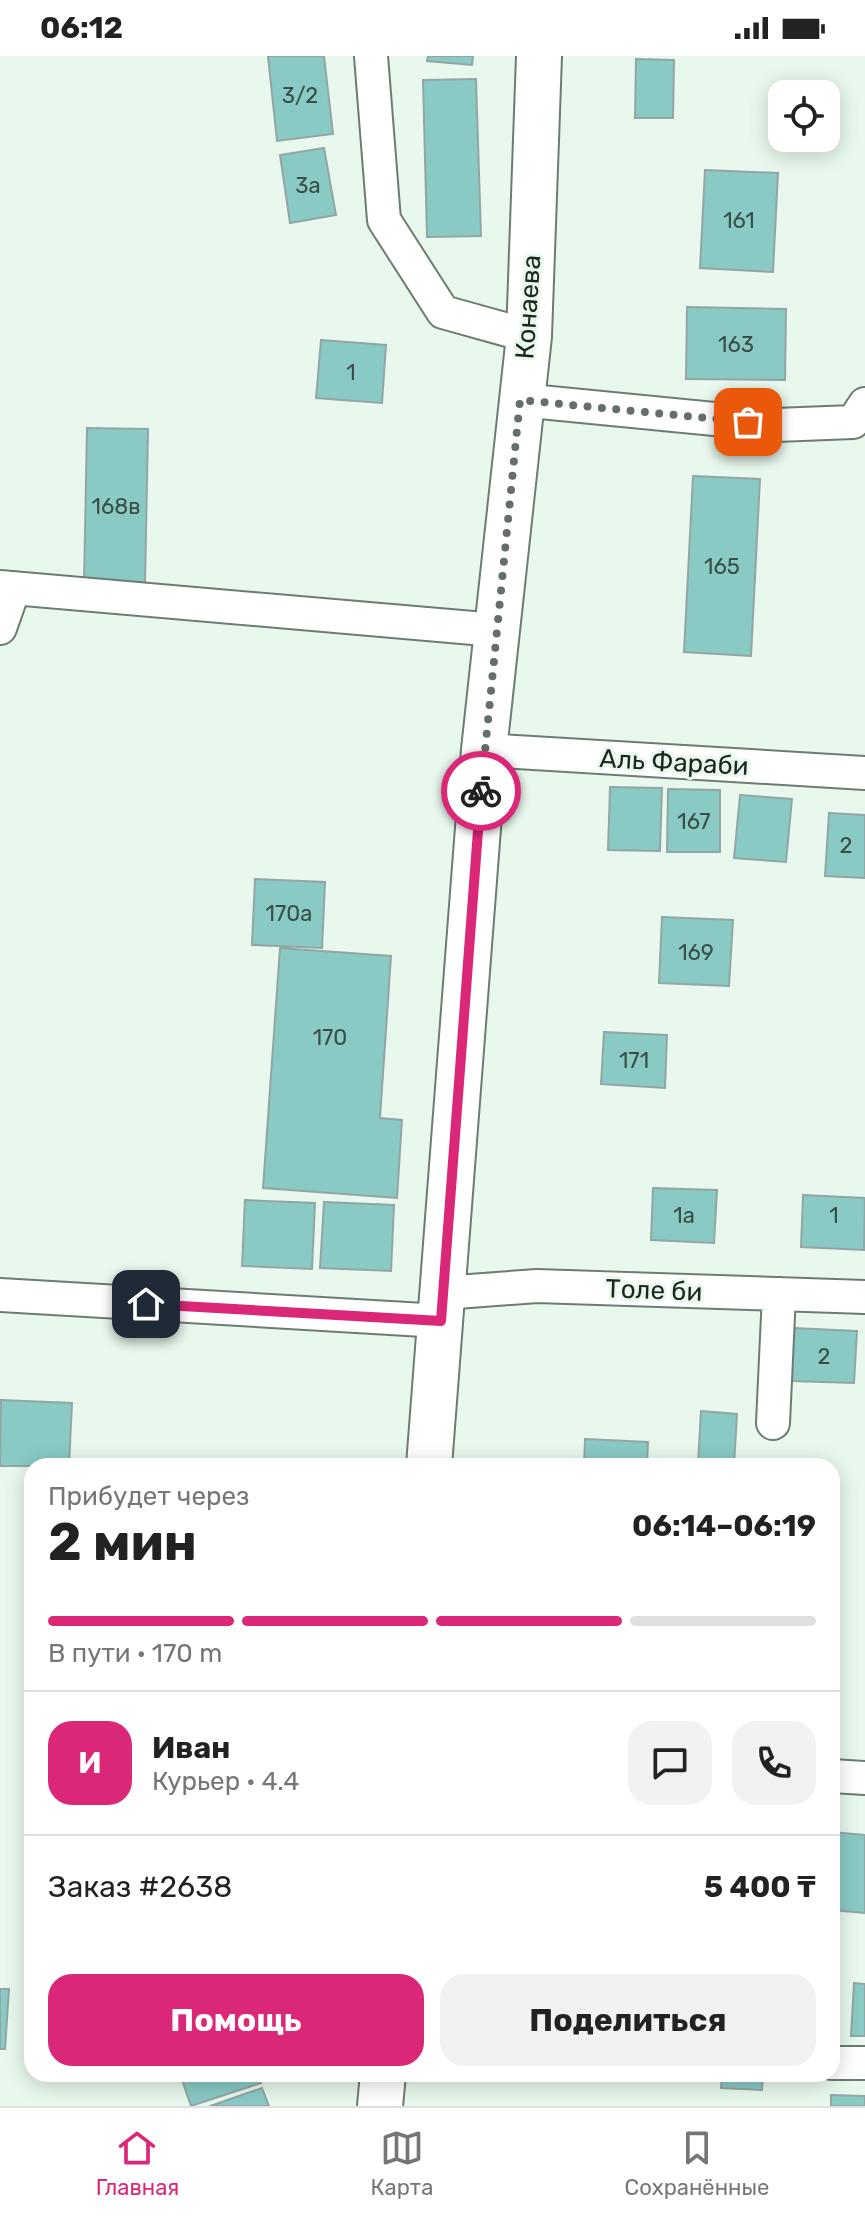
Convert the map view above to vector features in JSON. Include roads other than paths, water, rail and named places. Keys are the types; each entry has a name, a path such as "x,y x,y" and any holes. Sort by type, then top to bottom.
{"main road":[{"name":"Конаева","path":"430,1458 484,750 529,336 539,56"},
{"path":"380,2106 382,2082"}],"street":[{"path":"371,56 384,220 443,312 529,336"},
{"path":"520,400 776,425 853,422 865,404"},
{"path":"0,628 7,587 496,630"},
{"name":"Аль Фараби","path":"484,750 865,773"},
{"name":"Толе би","path":"0,1295 442,1307 537,1286 865,1297"},
{"path":"773,1423 779,1294"},
{"path":"840,1776 865,1778"},
{"path":"840,2063 865,2063"}]}
